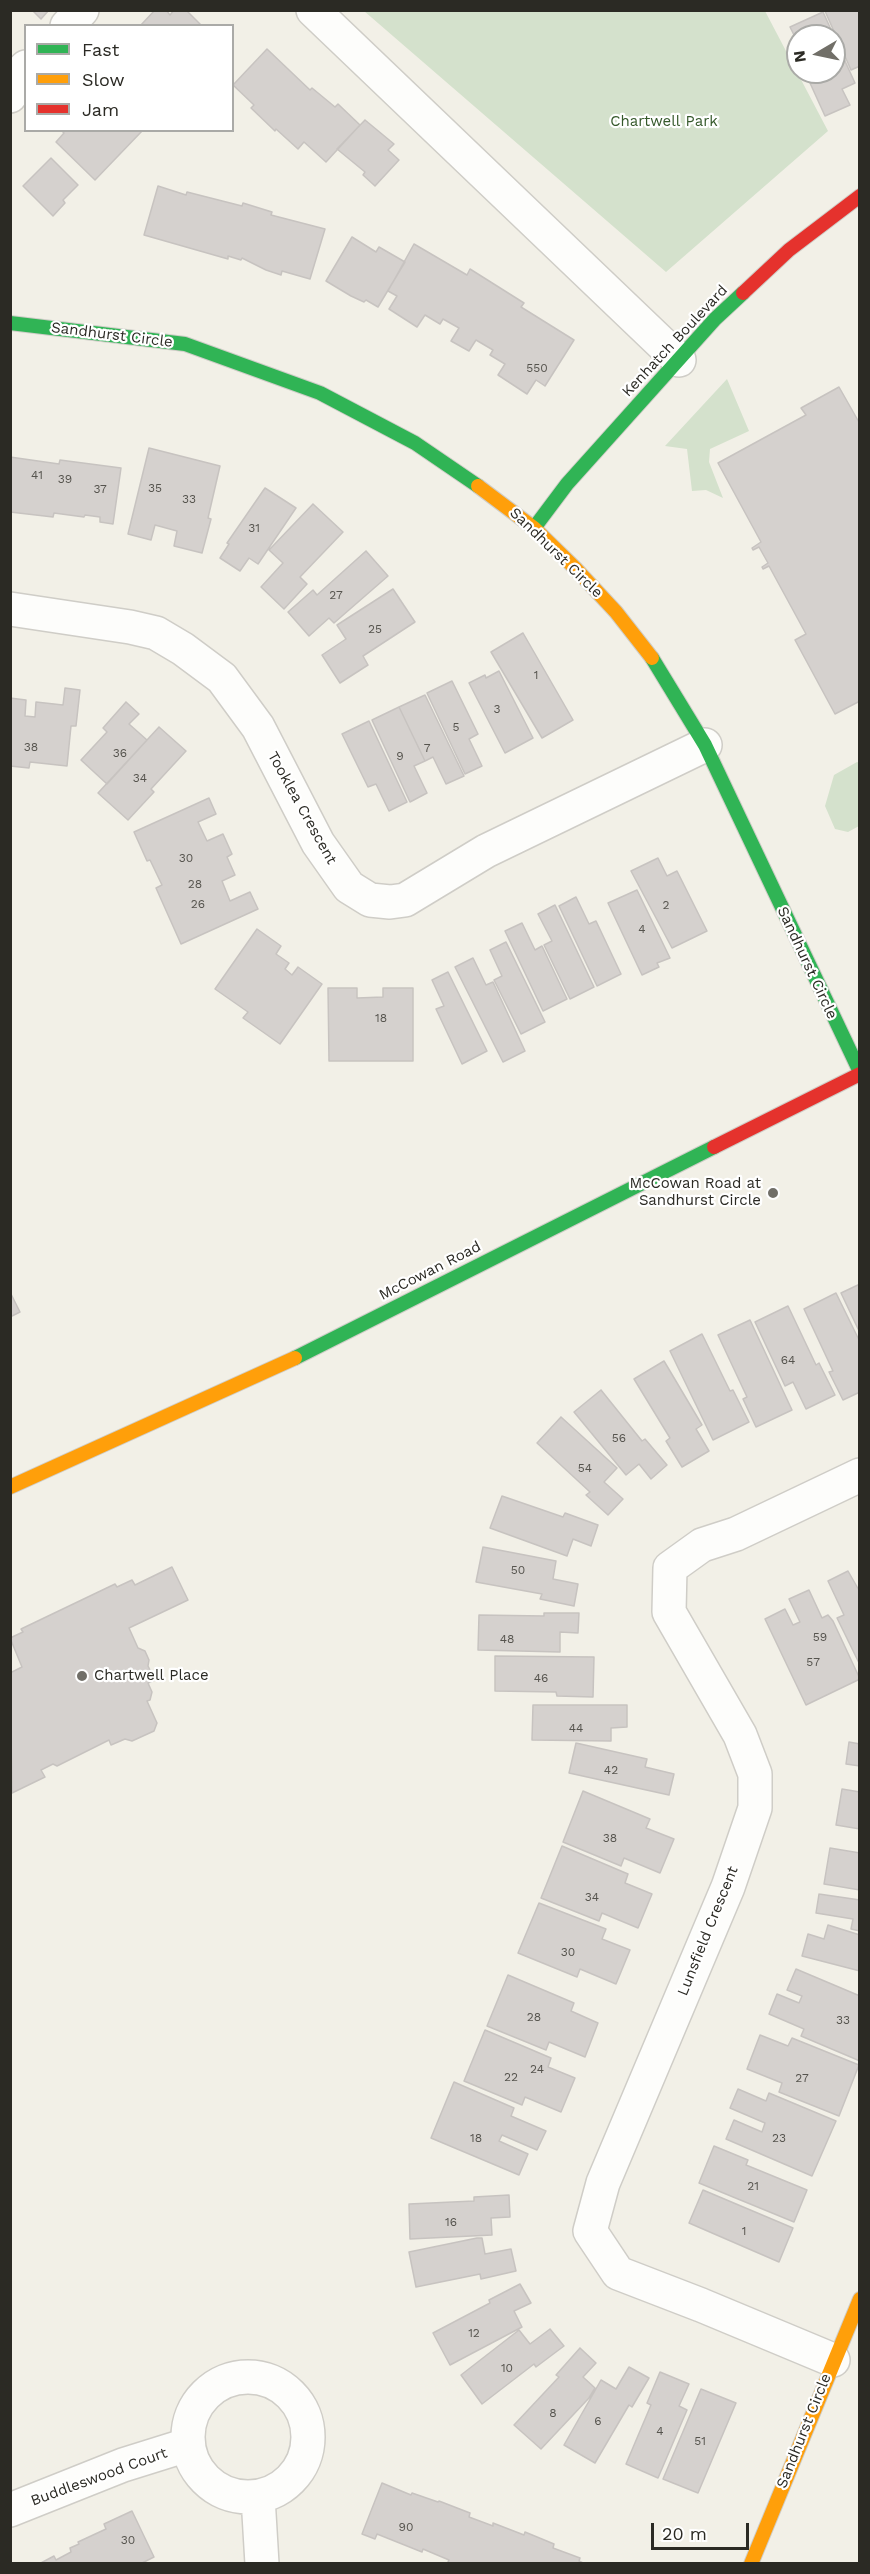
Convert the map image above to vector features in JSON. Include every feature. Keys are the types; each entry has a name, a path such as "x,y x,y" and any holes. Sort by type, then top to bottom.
{"street":[{"path":"69,24 82,10"},
{"path":"313,10 679,360"},
{"path":"10,96 24,69"},
{"name":"Kenhatch Boulevard","path":"534,528 572,479 750,285 789,250 860,196"},
{"name":"Sandhurst Circle","path":"10,323 185,344 320,393 415,443 505,504 534,528 616,612 659,667 705,745 860,1073"},
{"name":"Tooklea Crescent","path":"10,609 156,633 183,649 222,678 258,727 318,843 349,887 370,900 390,902 405,900 486,851 705,745"},
{"name":"McCowan Road","path":"10,1487 268,1371 860,1073"},
{"name":"Lunsfield Crescent","path":"842,2364 618,2273 590,2231 603,2183 728,1887 755,1808 755,1774 740,1735 669,1612 670,1568 702,1545 736,1534 860,1475"},
{"name":"Sandhurst Circle","path":"751,2564 842,2364 860,2299"},
{"path":"245,2376 265,2379 283,2388 297,2402 306,2421 308,2441 304,2461 293,2478 277,2490 258,2497 239,2497 220,2491 204,2480 193,2463 187,2445 188,2428 201,2398 213,2387 229,2379 245,2376"},
{"name":"Buddleswood Court","path":"10,2510 123,2465 187,2445"},
{"path":"258,2497 262,2564"}],"green space":[{"name":"Chartwell Park","path":"364,11 765,11 786,51 786,84 803,84 828,131 666,272"},
{"path":"727,379 749,431 710,449 709,462 723,498 706,490 692,491 687,449 665,446"},
{"path":"857,762 860,763 859,826 848,832 835,829 825,806 834,775"}],"building":[{"path":"32,10 49,10 41,19"},
{"path":"155,10 166,10 170,15 174,10 186,10 200,24 142,24"},
{"path":"860,10 860,66 851,70 846,59 846,24 831,24 825,11"},
{"path":"823,12 828,24 797,24"},
{"path":"267,49 310,90 312,88 335,107 338,104 360,125 326,162 304,142 298,149 276,129 275,131 251,108 254,105 234,84"},
{"path":"846,63 855,83 842,89 850,105 825,116 810,84 846,84"},
{"path":"365,120 394,144 388,150 399,160 375,186 363,175 365,172 337,149"},
{"path":"141,132 95,180 56,142 64,133"},
{"path":"51,158 78,185 63,200 65,203 53,216 23,186"},
{"path":"158,186 186,195 187,192 242,206 243,203 272,212 271,215 325,229 310,279 282,271 281,275 242,258 241,260 228,256 228,259 144,235"},
{"path":"352,237 376,252 379,247 405,262 378,307 366,300 364,302 351,296 326,281"},
{"path":"414,244 467,275 470,269 524,303 521,307 574,340 545,386 536,380 527,394 498,375 505,364 490,355 493,350 476,340 469,351 451,341 459,328 443,319 440,324 425,315 417,327 389,309 397,296 388,291"},
{"path":"839,387 860,424 860,701 835,714 795,640 806,634 769,566 763,569 762,567 768,563 759,547 753,550 752,548 761,542 718,463 806,415 801,408"},
{"path":"149,448 220,466 208,518 211,519 202,553 174,546 177,531 155,525 151,540 128,534"},
{"path":"10,457 59,464 60,460 121,468 113,524 100,522 100,517 85,515 84,517 54,513 53,517 10,512"},
{"path":"265,488 296,508 258,564 249,558 240,571 220,558 229,544 227,543"},
{"path":"313,504 343,532 300,577 307,584 284,609 261,587 283,563 269,550"},
{"path":"366,551 388,576 334,623 329,618 309,636 288,612 313,590 317,595"},
{"path":"393,589 415,622 363,656 368,665 340,683 322,655 346,639 337,625"},
{"path":"523,633 573,720 542,738 491,652"},
{"path":"499,671 533,738 505,753 469,683"},
{"path":"452,681 478,734 469,739 482,766 465,774 427,693"},
{"path":"65,688 80,690 76,726 71,726 67,766 30,762 29,768 10,766 10,698 26,700 25,716 35,717 36,702 63,705"},
{"path":"425,695 464,776 446,784 433,757 425,761 399,707"},
{"path":"126,702 139,714 129,724 147,740 107,784 81,760 107,732 103,728"},
{"path":"399,707 425,761 414,766 427,793 410,802 372,720"},
{"path":"369,721 407,802 389,811 376,784 368,787 342,734"},
{"path":"159,727 186,751 151,789 154,792 128,820 98,793"},
{"path":"209,798 216,814 198,822 207,841 223,834 232,854 227,857 235,875 222,881 230,901 250,892 258,909 181,944 156,888 162,885 150,860 147,861 134,832"},
{"path":"658,858 667,876 677,871 707,931 672,948 631,871"},
{"path":"637,890 670,958 657,963 659,967 642,975 608,903"},
{"path":"576,897 589,924 596,921 621,974 597,986 559,906"},
{"path":"555,905 594,987 570,999 544,945 552,941 538,914"},
{"path":"522,923 535,950 542,946 567,999 543,1011 505,931"},
{"path":"257,929 281,946 276,954 289,963 285,969 292,975 298,967 322,984 280,1044 243,1018 248,1012 215,989"},
{"path":"506,942 545,1022 521,1034 494,980 502,976 490,950"},
{"path":"473,958 486,985 493,982 525,1051 503,1062 455,967"},
{"path":"448,972 487,1051 462,1064 436,1009 444,1006 432,980"},
{"path":"328,988 357,988 357,998 383,997 383,988 413,988 413,1061 329,1061"},
{"path":"860,1284 860,1333 841,1293"},
{"path":"10,1292 20,1312 10,1317"},
{"path":"836,1293 860,1342 860,1392 843,1400 829,1372 833,1371 804,1309"},
{"path":"788,1306 816,1365 819,1363 835,1395 806,1409 793,1382 785,1386 755,1322"},
{"path":"750,1320 792,1410 756,1427 743,1399 747,1397 718,1335"},
{"path":"702,1334 730,1391 733,1390 749,1422 713,1440 670,1351"},
{"path":"664,1361 702,1425 696,1429 709,1451 682,1467 666,1441 670,1438 634,1379"},
{"path":"601,1390 642,1441 645,1439 667,1465 651,1479 639,1464 626,1475 574,1412"},
{"path":"561,1417 617,1468 604,1482 623,1499 608,1515 586,1495 590,1492 537,1443"},
{"path":"502,1496 563,1517 565,1513 598,1525 591,1546 573,1539 567,1556 490,1528"},
{"path":"483,1547 556,1561 553,1579 578,1584 574,1606 540,1599 542,1594 476,1582"},
{"name":"Chartwell Place","path":"172,1567 188,1600 129,1628 138,1648 145,1651 149,1660 148,1666 155,1680 148,1683 152,1692 150,1700 147,1701 157,1723 154,1731 132,1741 125,1739 111,1745 109,1740 57,1766 53,1764 41,1770 45,1777 12,1793 10,1673 22,1667 10,1638 23,1632 21,1629 115,1584 117,1587 132,1580 135,1585"},
{"path":"848,1571 860,1592 860,1665 837,1618 844,1615 828,1581"},
{"path":"809,1590 822,1618 828,1615 833,1621 860,1679 806,1705 765,1619 785,1609 793,1625 800,1622 789,1599"},
{"path":"544,1613 579,1613 578,1633 560,1632 560,1652 478,1650 479,1615 544,1616"},
{"path":"495,1656 594,1657 593,1697 557,1696 556,1692 495,1691"},
{"path":"533,1705 627,1705 627,1727 611,1728 611,1741 532,1740"},
{"path":"849,1742 860,1744 860,1766 846,1764"},
{"path":"576,1743 647,1759 645,1767 674,1774 669,1795 569,1773"},
{"path":"842,1789 860,1792 860,1829 836,1825"},
{"path":"583,1791 650,1819 646,1828 674,1839 660,1873 624,1858 621,1866 563,1842"},
{"path":"562,1846 628,1874 625,1883 652,1894 638,1928 602,1913 599,1921 541,1898"},
{"path":"830,1848 860,1853 860,1890 824,1884"},
{"path":"819,1894 860,1900 860,1931 851,1929 853,1919 816,1913"},
{"path":"539,1903 606,1929 602,1939 630,1950 616,1984 580,1969 577,1977 518,1953"},
{"path":"828,1925 860,1935 860,1971 802,1956 808,1934 824,1939"},
{"path":"796,1969 860,1996 860,2061 801,2036 804,2029 769,2014 777,1994 799,2003 802,1996 787,1990"},
{"path":"508,1975 574,2003 571,2011 598,2023 585,2057 549,2042 546,2050 487,2026"},
{"path":"485,2030 551,2058 548,2067 575,2078 561,2112 525,2097 522,2105 464,2081"},
{"path":"760,2035 788,2046 792,2038 859,2065 839,2116 779,2092 782,2083 747,2069"},
{"path":"454,2082 514,2108 511,2116 546,2131 537,2150 502,2135 499,2141 528,2154 519,2175 431,2138"},
{"path":"738,2089 766,2101 769,2093 836,2121 812,2176 726,2139 734,2120 762,2132 765,2123 730,2108"},
{"path":"714,2146 748,2160 746,2165 807,2190 794,2222 699,2183"},
{"path":"703,2190 793,2228 779,2262 689,2223"},
{"path":"509,2195 510,2217 491,2218 492,2235 410,2239 409,2204 474,2201 474,2197"},
{"path":"482,2238 485,2254 511,2249 516,2271 481,2279 480,2274 416,2287 409,2252"},
{"path":"520,2284 531,2303 514,2311 522,2327 450,2365 433,2333 490,2303 489,2300"},
{"path":"550,2329 564,2346 536,2367 534,2364 482,2404 461,2375 519,2330 530,2344"},
{"path":"580,2348 596,2363 583,2377 595,2388 589,2398 541,2449 514,2425 559,2377 556,2375"},
{"path":"629,2367 649,2378 632,2407 629,2405 595,2463 564,2445 601,2380 616,2389"},
{"path":"660,2372 689,2384 679,2406 687,2410 658,2478 626,2464 651,2405 647,2403"},
{"path":"701,2389 736,2403 698,2493 663,2479"},
{"path":"382,2483 411,2495 412,2493 439,2501 470,2513 469,2517 493,2526 493,2523 524,2535 525,2532 554,2544 553,2548 580,2558 579,2561 585,2564 447,2564 449,2560 423,2549 422,2552 377,2534 375,2539 362,2534"},
{"path":"132,2511 154,2557 140,2564 39,2564 54,2556 56,2560 71,2552 70,2548 79,2544 78,2542 106,2529 104,2524"}],"traffic: fast":[{"path":"534,528 567,484 715,319 743,293"},
{"path":"10,323 185,344 320,393 415,443 478,486"},
{"path":"652,658 705,745 860,1072"},
{"path":"295,1358 714,1147"}],"traffic: slow":[{"path":"478,486 534,528 575,568 616,612 652,658"},
{"path":"10,1487 295,1358"},
{"path":"751,2564 860,2299"}],"traffic: jam":[{"path":"743,293 789,250 860,196"},
{"path":"714,1147 860,1074"}],"place":[{"name":"McCowan Road at Sandhurst Circle","path":"773,1193"},
{"name":"Chartwell Place","path":"82,1676"}]}
